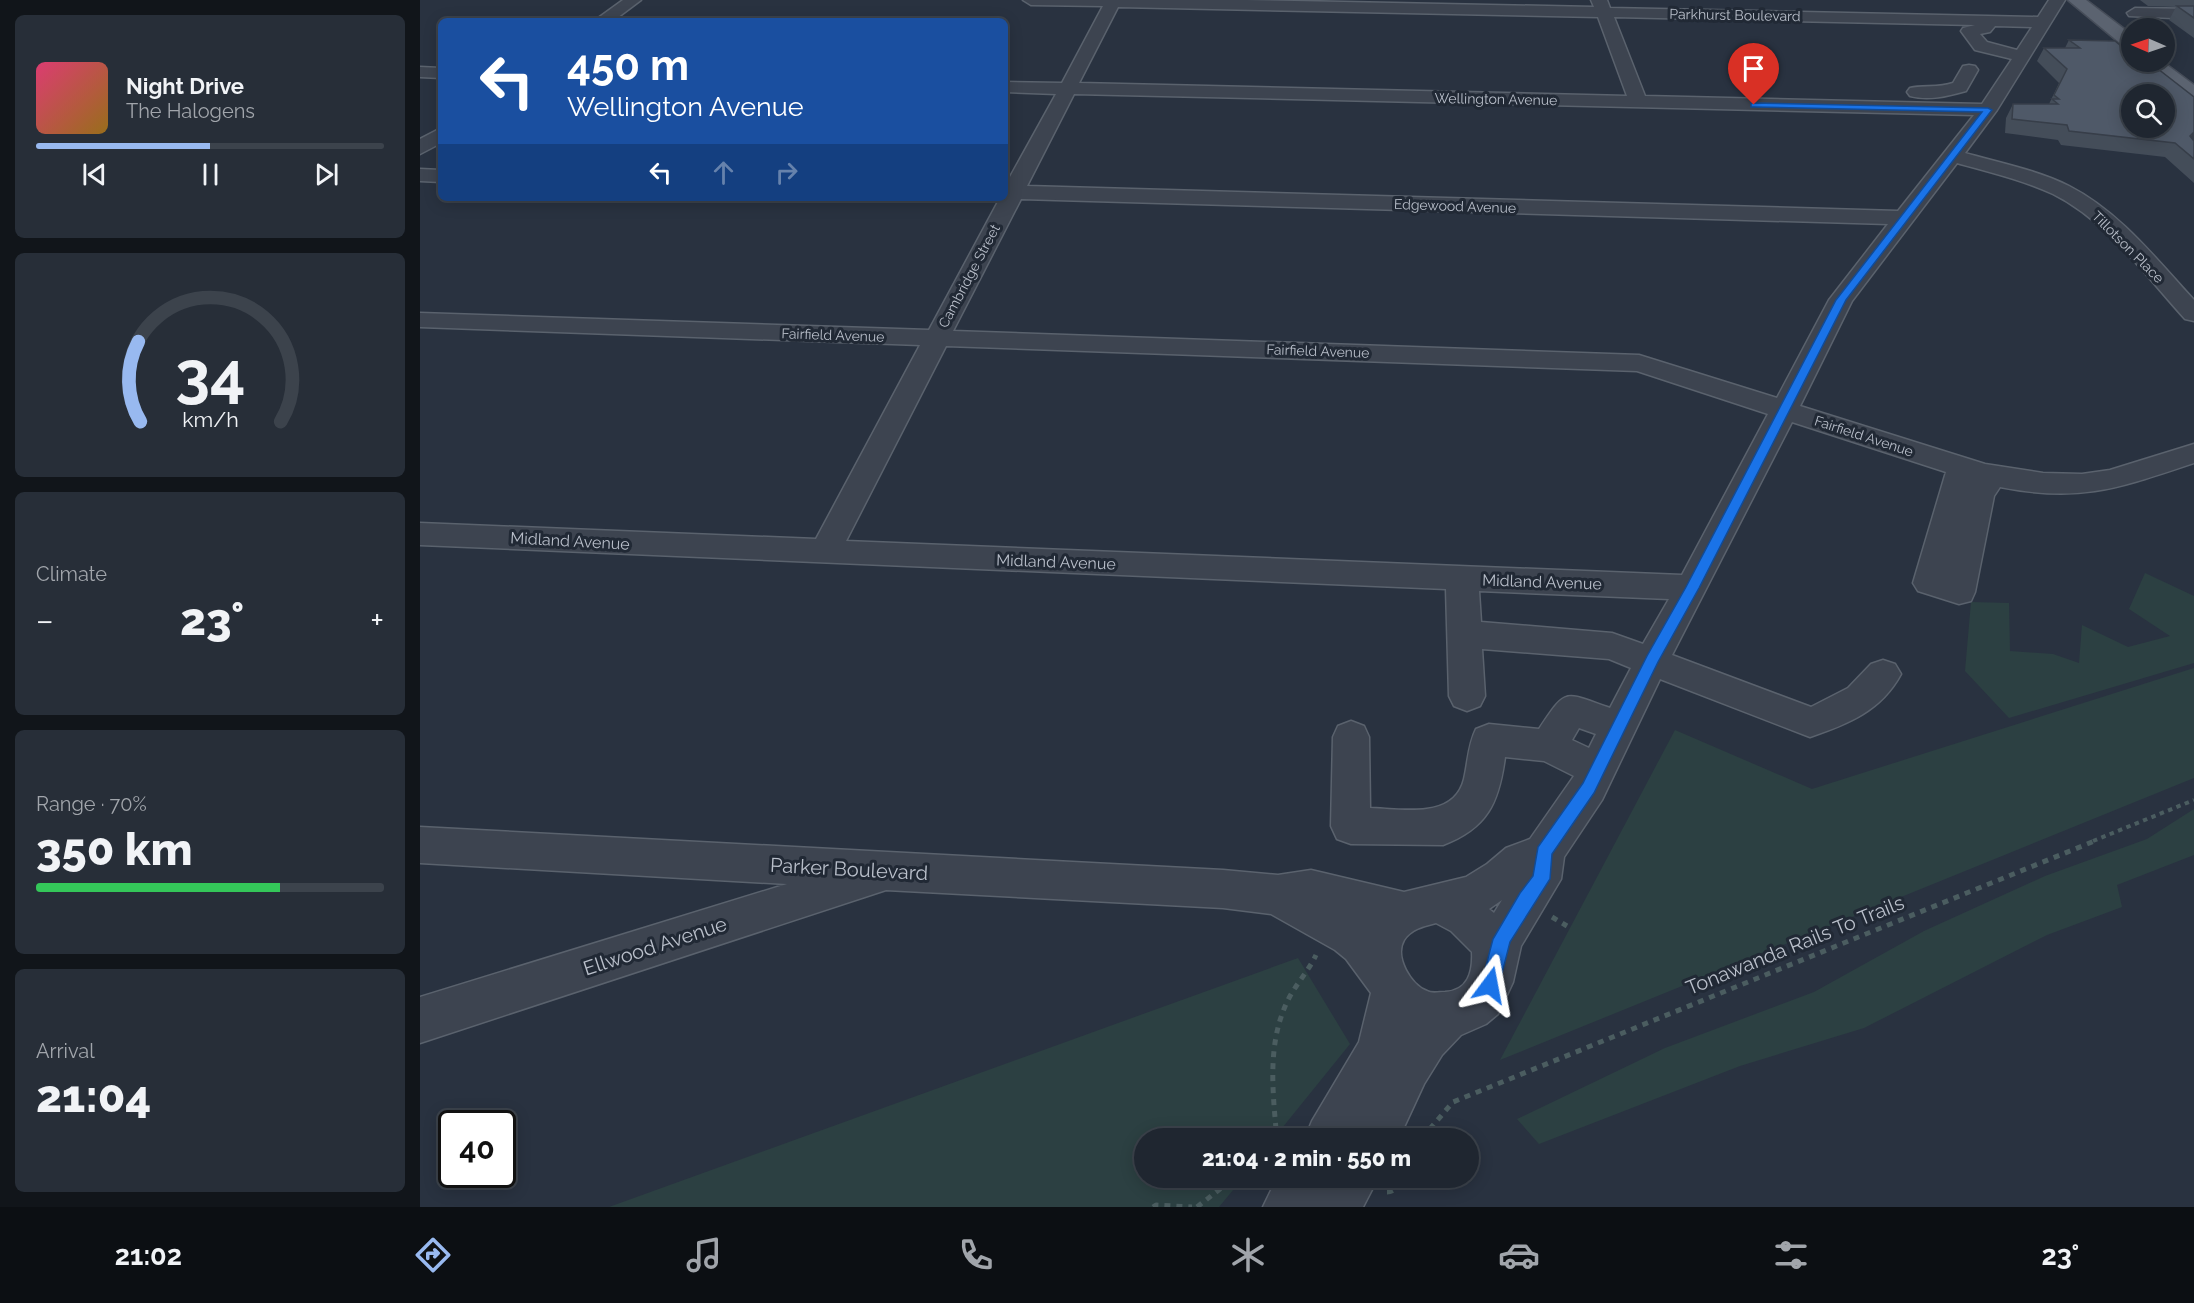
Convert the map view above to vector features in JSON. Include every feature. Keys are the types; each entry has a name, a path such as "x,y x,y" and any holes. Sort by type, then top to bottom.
{"main road":[{"path":"2076,0 2121,35"},
{"path":"2166,72 2194,94"}],"street":[{"path":"606,18 633,0"},
{"name":"Parkhurst Boulevard","path":"1031,0 1601,6 1936,20 2042,22"},
{"path":"1326,1128 1378,1054 1388,1023 1388,985 1379,957 1382,939 1390,923 1419,907 1474,895 1501,878 1521,861 1544,852 1567,821 1598,769 1652,660 1692,588 1841,300 1992,104 2056,0"},
{"name":"Cambridge Street","path":"1009,192 1114,1"},
{"path":"1601,6 1638,102"},
{"path":"2135,13 2194,14"},
{"path":"1936,20 1943,25 1969,31 1984,29 1987,26 1985,21"},
{"path":"1969,31 1981,46 2021,57"},
{"path":"1915,109 1903,92 1943,92 1960,87 1970,70"},
{"path":"420,72 438,73"},
{"name":"Wellington Avenue","path":"1008,87 1915,109 1992,104"},
{"path":"1960,87 1992,104"},
{"path":"420,148 438,136"},
{"name":"Tillotson Place","path":"1953,156 2033,179 2074,198 2110,226 2194,314"},
{"path":"420,175 438,176"},
{"name":"Edgewood Avenue","path":"1009,192 1904,218"},
{"name":"Cambridge Street","path":"825,552 937,338 1005,201"},
{"name":"Fairfield Avenue","path":"420,320 1639,363 1993,476 2053,485 2085,484 2194,453"},
{"path":"1962,467 1929,583 1959,592 1979,494 1993,476"},
{"name":"Midland Avenue","path":"420,534 1692,588"},
{"path":"1462,579 1467,696"},
{"path":"1464,634 1612,646 1810,722 1836,714 1878,684 1883,674"},
{"path":"1548,746 1571,710 1619,727"},
{"path":"1351,737 1351,826 1443,827 1466,813 1482,786 1489,740 1548,746 1598,769"},
{"name":"Parker Boulevard","path":"420,845 1223,889 1278,895 1311,889 1419,907"},
{"path":"1388,985 1409,1006 1427,1014 1447,1016 1465,1011 1480,1000 1490,985 1502,939 1526,899 1542,879 1544,852"},
{"name":"Ellwood Avenue","path":"420,1020 890,871"},
{"name":"Parker Boulevard","path":"1278,895 1350,935 1360,944 1388,985"},
{"path":"1419,907 1455,907 1471,917 1484,931 1492,948 1494,967"},
{"path":"1379,1128 1408,1068 1426,1039 1447,1016"},
{"path":"1287,1207 1295,1188"},
{"path":"1334,1207 1346,1188"}],"path":[{"name":"Tonawanda Rails To Trails","path":"1431,1128 1453,1102 2194,800"},
{"path":"1276,1128 1271,1084 1275,1035 1290,995 1317,953"},
{"path":"1197,1207 1221,1188"},
{"path":"1153,1207 1156,1205 1192,1207"}],"green space":[{"path":"2145,573 2194,596 2194,663 2009,718 1965,671 1971,602 2009,603 2010,651 2053,654 2079,663 2082,625 2128,647 2170,636 2129,609"},
{"path":"2194,668 2194,778 1500,1060 1675,730 1812,789"},
{"path":"2194,809 2194,855 2117,885 2122,907 2047,935 1864,1028 1740,1066 1539,1144 1517,1119 1665,1048 1814,992 1924,931 2045,876 2147,839"},
{"path":"1298,958 1350,1044 1282,1128 1134,1128 1134,1188 1235,1188 1219,1207 609,1207"}],"building":[{"path":"2177,6 2194,6 2194,18"},
{"path":"2069,40 2115,41 2121,46 2121,72 2162,72 2194,97 2194,132 2190,136 2194,141 2194,159 2175,143 2131,138 2175,138 2175,84 2121,84 2121,137 2069,131 2067,125 2012,119 2013,104 2058,104 2052,99 2059,99 2054,95 2067,69 2044,48 2080,48"}],"route":[{"path":"1490,985 1502,939 1526,899 1542,879 1544,852 1588,788 1652,660 1692,588 1841,300 1988,110 1754,105"}]}
